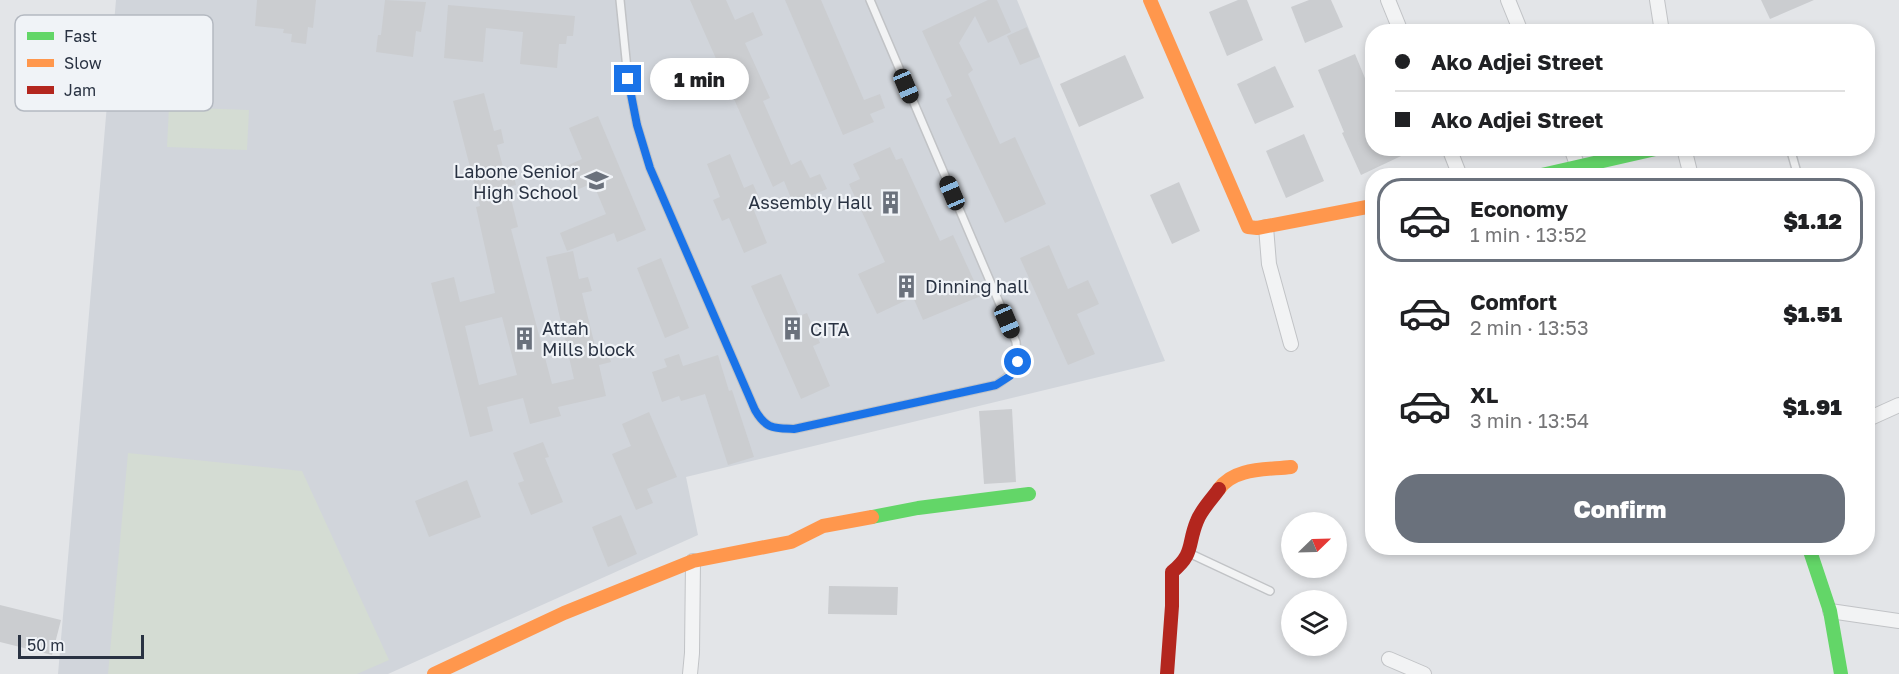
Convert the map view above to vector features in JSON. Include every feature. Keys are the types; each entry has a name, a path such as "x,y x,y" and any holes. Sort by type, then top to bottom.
{"street":[{"path":"1150,0 1248,227 1266,226 1365,207"},
{"path":"1388,0 1398,24"},
{"path":"1508,0 1518,24"},
{"path":"1657,0 1661,24"},
{"path":"1573,156 1578,167"},
{"path":"1573,168 1625,156"},
{"path":"1266,226 1269,264 1291,344"},
{"path":"1875,416 1899,405"},
{"path":"1167,674 1172,606 1171,577 1172,572 1185,561 1189,553 1197,520 1224,482 1240,473 1291,467"},
{"path":"434,674 564,613 693,561 791,542 823,526 918,508 1029,494"},
{"path":"1811,555 1830,611 1841,674"},
{"path":"690,674 693,561"},
{"path":"1830,611 1899,621"},
{"path":"1389,659 1424,674"}],"lane":[{"path":"620,0 628,79 637,125 650,168 762,423 775,428 794,429 996,385 1010,376 1018,362 1016,342 870,0"},
{"path":"1189,553 1270,591"}],"shaded area":[{"name":"Labone Senior High School","path":"116,0 1017,0 1165,361 686,477 698,535 388,674 58,674 106,111 213,111 213,15 115,15"},
{"path":"249,110 247,150 167,147 169,111"},
{"path":"128,453 302,471 389,660 357,674 108,674"}],"building":[{"path":"257,0 316,0 313,28 308,27 306,44 291,42 292,34 283,33 284,29 255,26"},
{"path":"385,0 426,2 421,32 416,31 413,57 376,52 378,35 381,35"},
{"path":"690,0 726,0 735,20 753,12 763,35 745,43 770,98 763,101 791,165 801,160 810,178 820,174 827,189 793,203 784,181 773,187"},
{"path":"785,0 821,0 864,100 880,94 885,108 870,114 874,122 843,135"},
{"path":"988,0 997,0 1011,32 988,43 975,16 959,43 973,70 968,74 1000,144 1015,137 1046,204 1005,223 946,99 952,96 922,31"},
{"path":"1238,0 1247,0 1263,40 1227,56 1209,12"},
{"path":"1309,0 1331,0 1343,27 1305,43 1291,7"},
{"path":"1761,0 1814,0 1770,19"},
{"path":"448,5 575,16 573,36 567,36 566,44 559,44 557,68 520,64 523,32 486,28 483,62 444,58"},
{"path":"1027,27 1040,57 1020,65 1007,36"},
{"path":"1355,54 1365,78 1365,156 1401,156 1376,168 1365,168 1365,173 1361,175 1318,70"},
{"path":"1125,55 1144,98 1079,127 1060,84"},
{"path":"1275,66 1294,107 1255,124 1237,84"},
{"path":"484,93 494,131 501,129 504,143 497,145 505,174 513,171 516,185 508,187 518,227 511,229 552,384 574,379 546,257 573,251 579,279 588,277 592,291 582,293 596,350 607,348 611,362 599,365 606,396 558,407 561,416 530,424 523,398 487,407 493,431 470,437 431,283 454,277 460,302 495,293 476,207 480,206 453,101","holes":["502,317 517,375 479,385 465,326"]},
{"path":"598,116 646,230 617,242 614,233 567,251 560,233 606,214 593,183 574,191 564,167 582,159 569,128"},
{"path":"1304,134 1324,181 1286,198 1266,151"},
{"path":"890,147 896,160 902,158 940,241 953,235 981,296 923,320 913,297 877,314 858,274 885,262 849,184 860,179 853,164"},
{"path":"730,154 744,188 753,184 762,204 753,208 767,243 744,253 729,218 722,221 713,200 720,197 707,164"},
{"path":"1179,182 1200,231 1172,244 1150,195"},
{"path":"1049,245 1068,289 1088,280 1099,304 1077,314 1095,354 1068,365 1020,258"},
{"path":"661,258 689,328 665,338 637,268"},
{"name":"CITA","path":"781,274 799,316 807,313 820,343 813,346 830,386 801,399 751,286"},
{"path":"679,354 683,366 718,355 754,457 728,465 705,394 681,401 679,396 662,402 652,372 667,367 664,359"},
{"path":"1012,409 1016,482 984,484 979,411"},
{"path":"649,412 677,477 647,489 653,503 636,510 612,454 631,446 622,424"},
{"path":"543,442 549,457 545,458 563,502 531,515 518,483 524,481 513,453"},
{"path":"467,480 481,517 429,537 415,501"},
{"path":"621,515 637,554 608,567 592,527"},
{"path":"829,586 898,587 897,615 828,614"},
{"path":"0,605 61,620 52,655 0,642"}],"traffic: fast":[{"path":"1572,168 1625,156"},
{"path":"872,517 918,508 1029,494"},
{"path":"1811,555 1830,611 1841,674"}],"traffic: slow":[{"path":"1150,0 1248,227 1257,228 1365,207"},
{"path":"1219,489 1225,482 1242,473 1291,467"},
{"path":"434,674 564,613 693,561 791,542 823,526 872,517"}],"traffic: jam":[{"path":"1167,674 1172,572 1187,554 1199,517 1219,489"}],"place":[{"name":"Labone Senior High School","path":"596,181"},
{"name":"Assembly Hall","path":"890,202"},
{"name":"Dinning hall","path":"907,286"},
{"name":"CITA","path":"792,329"},
{"name":"Attah Mills block","path":"524,338"}],"route":[{"path":"628,79 637,125 650,168 762,423 775,428 794,429 996,385 1010,376 1018,362"}]}
